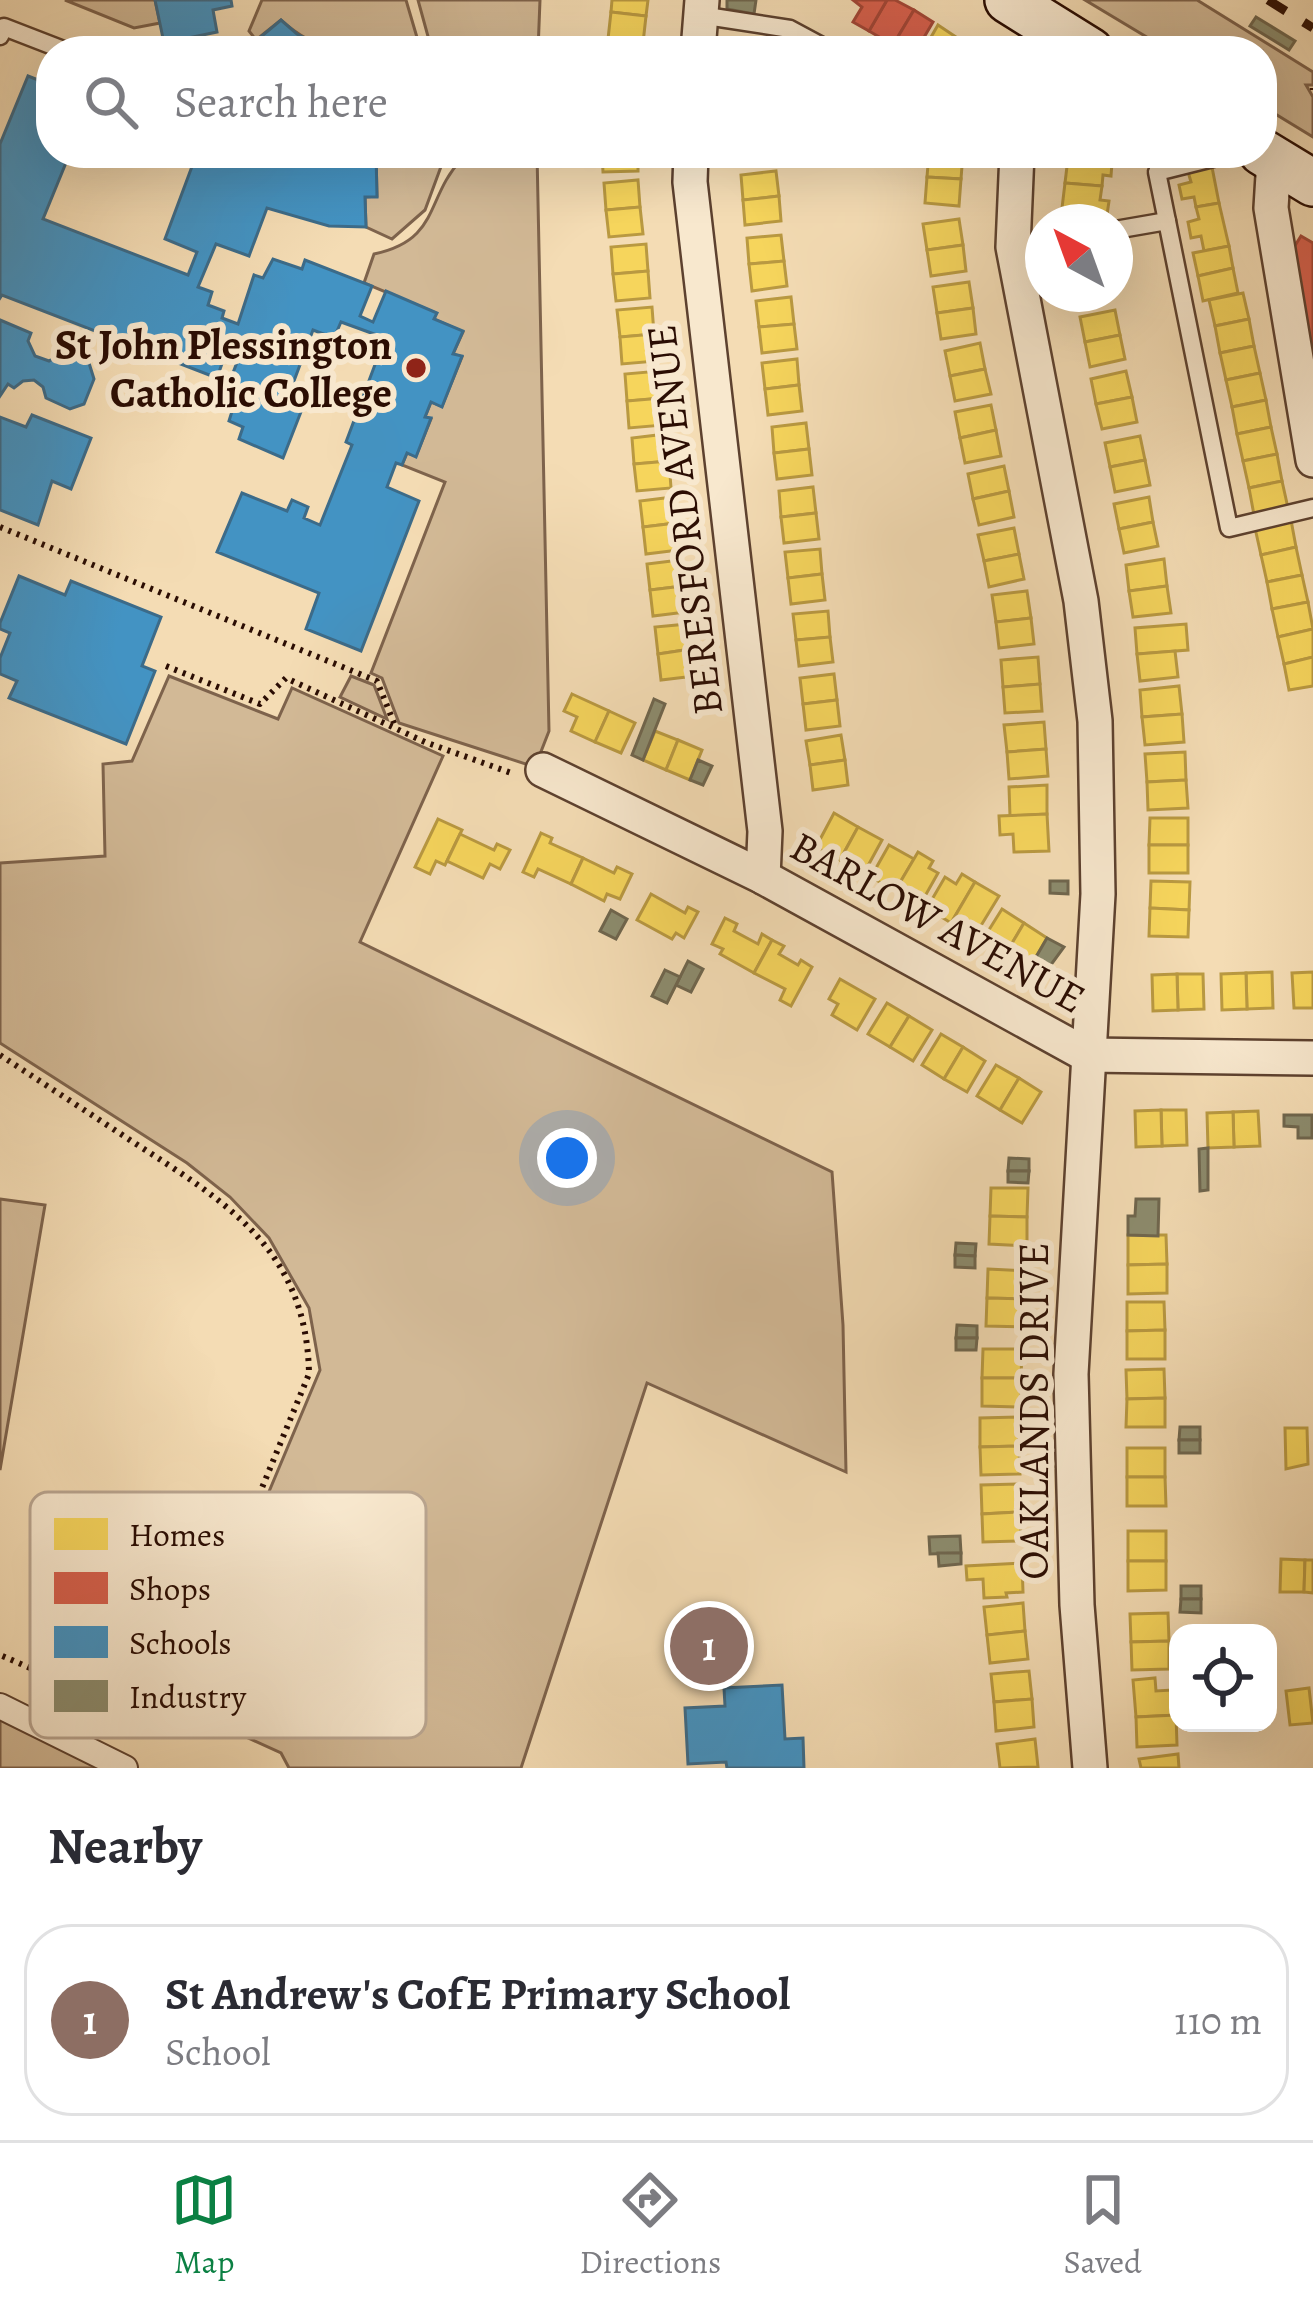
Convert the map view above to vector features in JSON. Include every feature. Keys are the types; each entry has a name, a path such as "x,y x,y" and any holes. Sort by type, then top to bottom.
{"main road":[{"path":"1008,0 1043,36"},
{"path":"1277,161 1313,183"}],"street":[{"name":"BERESFORD AVENUE","path":"690,168 765,831 763,877"},
{"name":"OAKLANDS DRIVE","path":"1019,168 1025,220"},
{"path":"1269,168 1271,208 1313,460"},
{"name":"OAKLANDS DRIVE","path":"1038,312 1095,721 1098,894 1071,1374 1077,1605 1090,1768"},
{"name":"BARLOW AVENUE","path":"543,770 763,877 1088,1055 1313,1058"},
{"path":"0,1706 30,1721"},
{"path":"65,1738 125,1768"}],"lane":[{"path":"701,7 803,36"},
{"path":"0,36 4,27 36,39"},
{"path":"1173,168 1157,172 1229,527 1313,508"},
{"path":"1133,227 1167,221"}],"path":[{"path":"0,527 377,681 396,728"},
{"path":"166,666 260,704 286,678 396,728 538,783 543,770"},
{"path":"0,1055 212,1191 249,1225 273,1256 296,1299 308,1340 309,1374 260,1492"},
{"path":"0,1654 30,1666"}],"shaded area":[{"path":"65,0 155,0 160,23 134,28"},
{"path":"262,0 406,0 417,36 303,36 281,20 261,36 249,31"},
{"path":"418,0 540,0 539,36 428,36"},
{"path":"1085,0 1197,0 1255,36 1145,36"},
{"path":"1277,50 1313,72 1313,85 1306,85 1313,97 1313,137 1277,115"},
{"path":"376,168 440,168 425,210 392,239 366,227 365,197 377,196"},
{"path":"454,168 537,168 549,731 535,767 399,723 382,678 371,673 445,482 402,465 407,453 416,456 431,419 425,417 431,402 442,406 462,357 453,354 463,332 434,319 436,313 364,283 374,254 411,239 422,228"},
{"path":"169,676 278,719 292,688 443,756 360,942 832,1172 843,1325 846,1472 647,1383 521,1768 289,1768 281,1753 248,1738 426,1738 426,1492 269,1492 320,1370 309,1308 269,1238 230,1197 187,1163 0,1043 0,863 105,856 103,764 132,761"},
{"path":"351,676 374,685 387,719 340,697"},
{"path":"0,1199 45,1205 0,1470"},
{"path":"0,1706 30,1721 30,1738 65,1738 125,1768 0,1768"}],"building: Homes":[{"path":"612,0 648,0 646,16 611,12"},
{"path":"611,12 646,16 644,36 608,36"},
{"path":"938,25 954,36 932,36"},
{"path":"603,168 638,168 638,171 603,172"},
{"path":"928,168 962,168 961,179 927,177"},
{"path":"1067,168 1112,168 1111,176 1103,175 1102,186 1065,183"},
{"path":"1187,168 1212,168 1219,203 1196,207 1194,197 1182,199 1179,185 1191,182"},
{"path":"776,171 779,196 743,200 741,175"},
{"path":"927,177 961,179 959,206 925,203"},
{"path":"638,180 640,207 606,210 604,183"},
{"path":"1065,183 1102,186 1100,200 1109,201 1109,204 1062,204"},
{"path":"779,196 781,221 745,225 743,200"},
{"path":"1219,203 1229,246 1204,251 1201,236 1191,238 1188,222 1199,219 1196,207"},
{"path":"640,207 643,234 609,237 606,210"},
{"path":"959,219 963,245 927,250 923,224"},
{"path":"781,235 784,261 749,264 747,238"},
{"path":"646,244 648,271 613,274 611,247"},
{"path":"963,245 966,271 931,276 927,250"},
{"path":"1229,246 1233,268 1198,276 1193,253"},
{"path":"784,261 787,286 752,291 749,264"},
{"path":"1233,268 1238,293 1203,301 1198,276"},
{"path":"648,271 650,298 616,301 613,274"},
{"path":"969,282 973,308 937,313 933,287"},
{"path":"1243,293 1249,319 1215,326 1209,300"},
{"path":"791,297 794,324 759,327 756,301"},
{"path":"652,307 654,334 620,337 617,310"},
{"path":"973,308 976,334 941,339 937,313"},
{"path":"1115,312 1120,335 1085,342 1080,317"},
{"path":"1249,319 1254,346 1220,353 1215,326"},
{"path":"794,324 797,349 762,353 759,327"},
{"path":"654,334 657,361 622,364 620,337"},
{"path":"1120,335 1125,359 1090,367 1085,342"},
{"path":"980,343 985,369 950,376 945,351"},
{"path":"1254,346 1260,373 1226,380 1220,353"},
{"path":"797,359 799,385 765,389 762,363"},
{"path":"985,369 991,394 955,401 950,376"},
{"path":"659,371 662,398 627,401 625,374"},
{"path":"1126,371 1132,397 1096,404 1091,379"},
{"path":"1260,373 1266,400 1232,407 1226,380"},
{"path":"799,385 802,411 768,415 765,389"},
{"path":"1132,397 1137,422 1102,429 1096,404"},
{"path":"662,398 664,425 629,428 627,401"},
{"path":"1266,400 1271,427 1237,434 1232,407"},
{"path":"991,405 996,430 960,438 955,412"},
{"path":"806,423 809,449 774,453 772,427"},
{"path":"1271,427 1277,454 1243,461 1237,434"},
{"path":"996,430 1001,456 965,463 960,438"},
{"path":"666,434 669,461 634,464 632,438"},
{"path":"1140,436 1145,460 1110,467 1105,443"},
{"path":"809,449 812,475 777,479 774,453"},
{"path":"1277,454 1282,481 1249,488 1243,461"},
{"path":"1145,460 1150,485 1115,492 1110,467"},
{"path":"669,461 671,488 637,491 634,464"},
{"path":"1004,466 1009,491 973,499 968,474"},
{"path":"1282,481 1288,508 1254,515 1249,488"},
{"path":"813,487 816,513 781,517 779,491"},
{"path":"1009,491 1014,517 979,525 973,499"},
{"path":"673,497 676,523 643,527 640,501"},
{"path":"1149,497 1153,522 1119,529 1114,504"},
{"path":"816,513 819,539 784,543 781,517"},
{"path":"1291,520 1296,547 1261,555 1255,528"},
{"path":"1153,522 1158,546 1124,553 1119,529"},
{"path":"676,523 679,550 646,554 643,527"},
{"path":"1014,528 1019,554 984,561 978,535"},
{"path":"1296,547 1302,575 1267,582 1261,555"},
{"path":"820,549 822,574 788,578 785,552"},
{"path":"1019,554 1024,579 989,587 984,561"},
{"path":"1164,559 1167,586 1129,591 1126,565"},
{"path":"680,560 683,586 650,590 647,564"},
{"path":"822,574 825,600 791,604 788,578"},
{"path":"1302,575 1308,602 1272,609 1267,582"},
{"path":"683,586 686,612 653,616 650,590"},
{"path":"1167,586 1171,613 1133,617 1129,591"},
{"path":"1027,591 1031,618 996,622 992,595"},
{"path":"1308,602 1313,629 1278,637 1272,609"},
{"path":"828,611 830,637 796,640 793,614"},
{"path":"1031,618 1034,644 999,648 996,622"},
{"path":"688,624 691,649 658,654 655,627"},
{"path":"1186,624 1188,650 1137,654 1135,628"},
{"path":"1313,629 1313,657 1284,664 1278,637"},
{"path":"830,637 833,662 799,666 796,640"},
{"path":"691,649 695,676 661,680 658,654"},
{"path":"1175,651 1178,677 1140,681 1137,654"},
{"path":"1038,657 1040,684 1003,687 1001,660"},
{"path":"1313,657 1313,686 1289,690 1284,664"},
{"path":"834,674 837,700 803,704 800,678"},
{"path":"1040,684 1042,711 1005,713 1003,687"},
{"path":"1179,686 1182,714 1142,717 1140,690"},
{"path":"572,694 609,711 595,742 571,731 577,717 564,711"},
{"path":"837,700 840,726 806,730 803,704"},
{"path":"609,711 635,723 621,753 595,742"},
{"path":"1182,714 1184,742 1145,745 1142,717"},
{"path":"1044,722 1046,749 1007,752 1004,725"},
{"path":"655,731 678,740 666,770 643,760"},
{"path":"841,735 845,760 810,765 806,741"},
{"path":"678,740 702,750 690,780 666,770"},
{"path":"1046,749 1048,776 1009,779 1007,752"},
{"path":"1185,752 1186,780 1147,782 1145,754"},
{"path":"845,760 848,785 813,790 810,765"},
{"path":"1186,780 1188,808 1148,810 1147,782"},
{"path":"1047,785 1047,814 1010,816 1009,787"},
{"path":"834,813 858,827 840,860 816,847"},
{"path":"1047,814 1049,851 1014,852 1013,834 1000,835 999,816"},
{"path":"1150,818 1188,818 1188,845 1149,845"},
{"path":"438,819 462,830 445,865 436,861 430,874 415,867"},
{"path":"858,827 882,840 864,873 840,860"},
{"path":"541,833 552,838 550,843 583,858 571,884 538,869 534,877 523,872"},
{"path":"460,834 494,850 497,844 510,850 500,869 490,864 483,878 447,861"},
{"path":"889,845 914,859 895,891 871,877"},
{"path":"1149,845 1188,845 1188,873 1149,873"},
{"path":"918,852 933,861 929,868 938,873 920,905 895,891"},
{"path":"583,858 614,873 617,867 632,874 620,899 607,894 604,901 571,884"},
{"path":"962,874 975,882 951,923 927,908 945,877 956,884"},
{"path":"1151,881 1190,882 1189,910 1150,908"},
{"path":"975,882 999,896 974,937 951,923"},
{"path":"651,894 685,913 688,907 698,912 684,938 676,933 672,939 637,920"},
{"path":"1150,908 1189,910 1188,937 1149,936"},
{"path":"1002,909 1024,923 1005,955 982,941"},
{"path":"725,918 737,924 734,931 758,944 762,934 772,940 754,973 720,954 723,949 712,944"},
{"path":"1024,923 1047,938 1029,969 1005,955"},
{"path":"772,940 784,946 779,954 812,967 791,1006 780,1000 785,989 754,973"},
{"path":"1272,972 1273,1008 1247,1009 1246,973"},
{"path":"1313,972 1313,1008 1294,1008 1292,973"},
{"path":"1246,973 1247,1009 1222,1010 1221,974"},
{"path":"1177,974 1203,974 1204,1009 1178,1010"},
{"path":"1177,974 1178,1010 1153,1011 1152,975"},
{"path":"840,979 875,999 857,1030 832,1015 838,1004 829,999"},
{"path":"887,1003 909,1016 890,1047 868,1034"},
{"path":"909,1016 932,1030 913,1061 890,1047"},
{"path":"941,1034 963,1047 944,1079 922,1065"},
{"path":"963,1047 985,1061 967,1092 944,1079"},
{"path":"996,1065 1019,1078 1000,1110 977,1096"},
{"path":"1019,1078 1041,1092 1022,1123 1000,1110"},
{"path":"1161,1110 1186,1110 1187,1145 1162,1146"},
{"path":"1161,1110 1162,1146 1136,1147 1135,1111"},
{"path":"1258,1111 1260,1146 1234,1147 1233,1112"},
{"path":"1233,1112 1234,1147 1208,1148 1207,1113"},
{"path":"991,1188 1028,1188 1027,1217 990,1216"},
{"path":"990,1216 1027,1217 1027,1246 989,1244"},
{"path":"1128,1235 1166,1235 1167,1264 1128,1265"},
{"path":"1167,1264 1167,1293 1128,1294 1128,1265"},
{"path":"988,1269 1025,1271 1024,1299 987,1298"},
{"path":"987,1298 1024,1299 1023,1327 986,1326"},
{"path":"1127,1302 1164,1302 1165,1330 1127,1331"},
{"path":"1165,1330 1165,1359 1127,1359 1127,1331"},
{"path":"983,1349 1022,1349 1021,1378 982,1378"},
{"path":"1164,1369 1165,1398 1127,1399 1126,1370"},
{"path":"982,1378 1021,1378 1021,1407 982,1406"},
{"path":"1165,1398 1165,1427 1126,1427 1127,1399"},
{"path":"1018,1417 1019,1446 980,1447 980,1418"},
{"path":"1285,1428 1307,1428 1308,1464 1286,1469"},
{"path":"1019,1446 1020,1474 981,1475 980,1447"},
{"path":"1127,1448 1165,1448 1165,1477 1127,1477"},
{"path":"1127,1477 1165,1477 1166,1506 1127,1506"},
{"path":"1019,1484 1020,1512 982,1514 981,1485"},
{"path":"1020,1512 1021,1541 983,1542 982,1514"},
{"path":"1128,1531 1166,1531 1166,1561 1128,1561"},
{"path":"1281,1559 1305,1560 1304,1592 1280,1592"},
{"path":"1305,1560 1313,1560 1313,1593 1304,1592"},
{"path":"1128,1561 1166,1561 1166,1590 1128,1591"},
{"path":"1022,1563 1023,1592 1006,1593 1007,1597 984,1598 983,1579 967,1580 966,1566"},
{"path":"1023,1603 1025,1631 987,1635 984,1607"},
{"path":"1168,1613 1169,1641 1131,1642 1130,1614"},
{"path":"1025,1631 1028,1659 990,1663 987,1635"},
{"path":"1169,1641 1169,1669 1132,1670 1131,1642"},
{"path":"1029,1671 1032,1699 994,1702 991,1674"},
{"path":"1155,1678 1156,1691 1169,1690 1169,1715 1136,1717 1133,1680"},
{"path":"1309,1688 1313,1723 1290,1725 1286,1691"},
{"path":"1032,1699 1034,1727 996,1731 994,1702"},
{"path":"1169,1715 1169,1732 1177,1732 1177,1745 1137,1747 1136,1717"},
{"path":"1035,1739 1038,1767 1000,1768 997,1744"},
{"path":"1178,1754 1179,1768 1141,1768 1139,1759"}],"building: Shops":[{"path":"853,0 887,0 869,31 853,22 862,7"},
{"path":"887,0 914,10 898,36 869,31"},
{"path":"914,10 933,22 925,36 898,36"},
{"path":"1301,236 1313,243 1313,353 1291,252"}],"building: Schools":[{"path":"155,0 231,0 232,6 213,10 217,32 163,36"},
{"path":"281,20 301,36 262,36"},
{"name":"St John Plessington Catholic College","path":"28,76 36,79 36,168 64,168 43,219 188,275 197,252 165,239 191,168 376,168 377,197 365,197 366,227 329,226 267,208 249,256 216,244 198,287 212,292 208,305 224,311 222,318 238,324 254,275 263,278 273,259 302,269 305,260 372,286 360,316 373,322 386,291 437,313 434,319 463,331 453,354 462,356 442,407 431,402 425,417 431,418 416,457 407,453 402,465 396,463 387,487 419,501 361,651 306,629 319,593 217,552 242,493 287,511 292,500 308,507 304,518 320,525 352,445 346,442 385,338 341,322 334,338 313,330 288,397 304,404 283,458 239,439 243,427 229,421 234,405 223,399 239,357 226,352 217,378 0,298 0,144"},
{"name":"St John Plessington Catholic College","path":"0,320 31,333 28,341 35,356 49,361 62,353 89,363 94,379 84,404 70,409 46,398 43,387 34,380 14,388 8,384 0,396"},
{"name":"St John Plessington Catholic College","path":"32,415 91,438 71,489 52,481 38,525 0,510 0,417 26,427"},
{"path":"19,576 65,595 71,581 161,617 142,666 155,671 126,744 9,698 17,681 0,674 0,658 10,633 0,629 0,623"},
{"path":"782,1685 785,1739 803,1738 804,1768 688,1764 685,1708 725,1706 724,1688"}],"building: Industry":[{"path":"727,0 756,0 754,14 727,9"},
{"path":"1256,17 1295,41 1289,50 1277,43 1277,36 1266,36 1250,26"},
{"path":"654,699 665,704 643,760 632,755"},
{"path":"698,760 712,766 703,785 690,780"},
{"path":"1050,881 1068,881 1068,894 1050,893"},
{"path":"611,910 627,919 616,939 600,931"},
{"path":"1047,938 1064,947 1042,977 1029,969"},
{"path":"688,961 703,969 691,992 676,985"},
{"path":"665,970 680,977 667,1003 652,996"},
{"path":"1284,1115 1312,1115 1312,1138 1298,1138 1298,1127 1284,1126"},
{"path":"1208,1148 1208,1190 1200,1191 1199,1149"},
{"path":"1009,1158 1029,1159 1029,1171 1008,1171"},
{"path":"1008,1171 1029,1171 1028,1183 1008,1182"},
{"path":"1136,1199 1159,1199 1158,1236 1128,1235 1128,1216 1135,1216"},
{"path":"956,1243 976,1244 975,1256 955,1255"},
{"path":"955,1255 975,1256 975,1268 955,1267"},
{"path":"957,1325 977,1326 977,1338 956,1338"},
{"path":"956,1338 977,1338 976,1350 956,1350"},
{"path":"1180,1427 1200,1427 1200,1440 1179,1440"},
{"path":"1179,1440 1200,1440 1200,1453 1179,1453"},
{"path":"960,1536 961,1553 930,1554 929,1537"},
{"path":"938,1553 961,1553 961,1564 939,1566"},
{"path":"1181,1586 1201,1586 1201,1599 1181,1599"},
{"path":"1181,1599 1201,1599 1201,1613 1180,1612"}],"railway":[{"path":"1268,0 1313,28"}],"place":[{"name":"St John Plessington Catholic College","path":"416,368"},
{"name":"St Andrew's CofE Primary School","path":"709,1646"}]}
